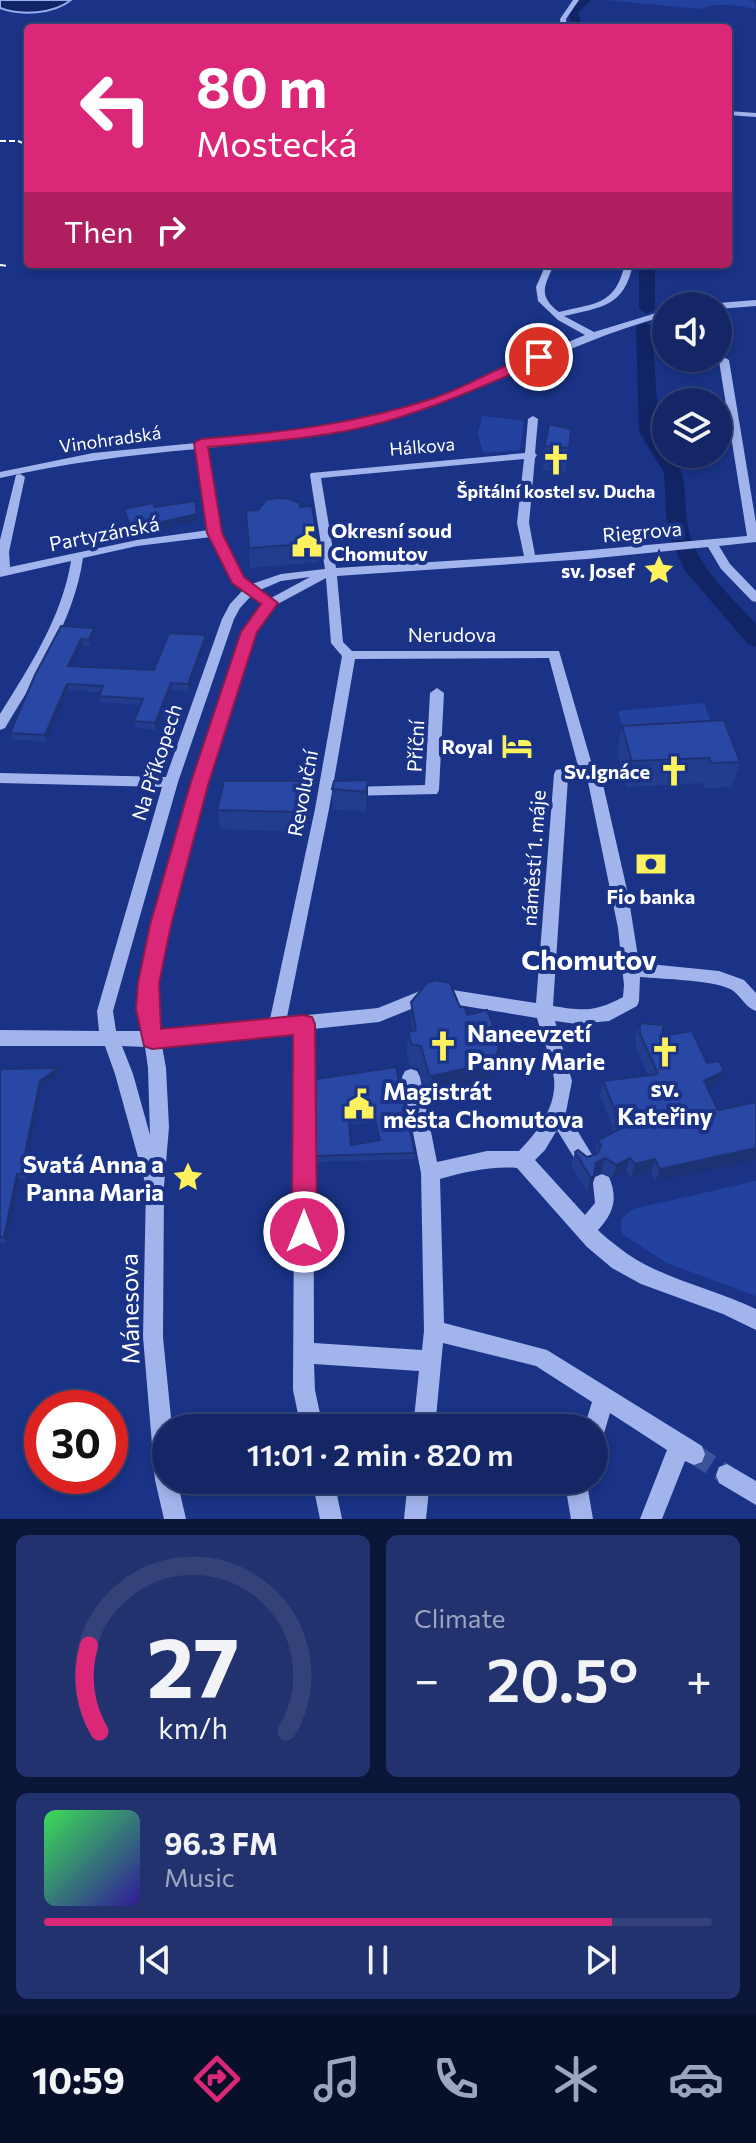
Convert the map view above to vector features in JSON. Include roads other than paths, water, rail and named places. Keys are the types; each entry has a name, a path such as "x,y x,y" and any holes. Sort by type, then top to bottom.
{"street":[{"path":"564,24 563,19 576,0"},
{"path":"732,113 756,115"},
{"path":"548,268 539,292 542,301 571,326 591,334"},
{"path":"558,315 617,298 626,286 628,268"},
{"path":"732,305 756,303"},
{"name":"Vinohradská","path":"0,475 86,457 277,437 378,419 440,400 591,334 652,318"},
{"path":"726,372 754,539"},
{"path":"248,589 278,577 530,559 523,523 532,455 533,419"},
{"path":"201,443 215,533 231,569 248,589 270,603"},
{"name":"Hálkova","path":"331,572 315,475 532,455"},
{"path":"2,572 3,552 20,477"},
{"name":"Partyzánská","path":"2,572 137,543 215,533"},
{"name":"Riegrova","path":"530,559 754,539"},
{"path":"712,543 725,566 756,598"},
{"path":"0,725 33,671 76,580 78,556"},
{"path":"152,1039 147,1009 149,983 161,925 199,785 243,648 254,624 270,603 292,589 331,572"},
{"path":"331,572 337,643 349,655"},
{"name":"Na Příkopech","path":"110,1038 105,1011 171,782 228,619 234,604 248,589"},
{"name":"Nerudova","path":"349,655 554,654 586,770"},
{"name":"Revoluční","path":"277,1025 325,793 349,655"},
{"name":"Příční","path":"325,793 432,790 437,693"},
{"path":"0,1038 152,1039 379,1015 427,996 544,1013 603,1016 622,1009 631,1001 635,990 632,969 595,780 586,770"},
{"name":"náměstí 1. máje","path":"522,1160 539,1144 557,1113 563,1081 544,1013 561,774 586,770"},
{"path":"0,778 171,782"},
{"path":"632,969 719,978 738,985 756,1004"},
{"path":"304,1024 304,1390 309,1414"},
{"name":"Mánesova","path":"110,1038 124,1074 155,1186"},
{"name":"Mánesova","path":"152,1039 160,1127 155,1186 153,1337 160,1414"},
{"path":"411,1077 430,1173 434,1331 425,1414"},
{"path":"557,1113 585,1158"},
{"path":"430,1173 470,1160 522,1160 619,1261 648,1277 728,1306 756,1320"},
{"path":"585,1228 605,1206 606,1193 602,1183"},
{"path":"434,1331 540,1357 687,1450 651,1519"},
{"path":"304,1353 431,1361"},
{"path":"599,1414 604,1397"},
{"path":"727,1475 756,1494"},
{"name":"Mánesova","path":"169,1494 175,1519"},
{"path":"326,1494 331,1519"},
{"path":"415,1519 418,1494"},
{"path":"578,1494 582,1519"}],"waterway":[{"path":"577,24 573,13 586,0"},
{"path":"647,268 647,309"},
{"path":"644,327 649,432 674,472 678,529 693,566 756,639"}],"tunnel":[{"path":"694,1454 727,1475"}],"railway":[{"path":"0,141 24,143"},
{"path":"0,265 7,266"}],"place":[{"name":"Špitální kostel sv. Ducha","path":"556,460"},
{"name":"Okresní soud Chomutov","path":"307,542"},
{"name":"sv. Josef","path":"659,570"},
{"name":"Royal","path":"517,746"},
{"name":"Sv.Ignáce","path":"674,771"},
{"name":"Fio banka","path":"651,864"},
{"name":"Naneevzetí Panny Marie","path":"443,1046"},
{"name":"sv. Kateřiny","path":"665,1052"},
{"name":"Magistrát města Chomutova","path":"359,1104"},
{"name":"Svatá Anna a Panna Maria","path":"188,1177"}],"district":[{"name":"Chomutov","path":"589,959"}]}
